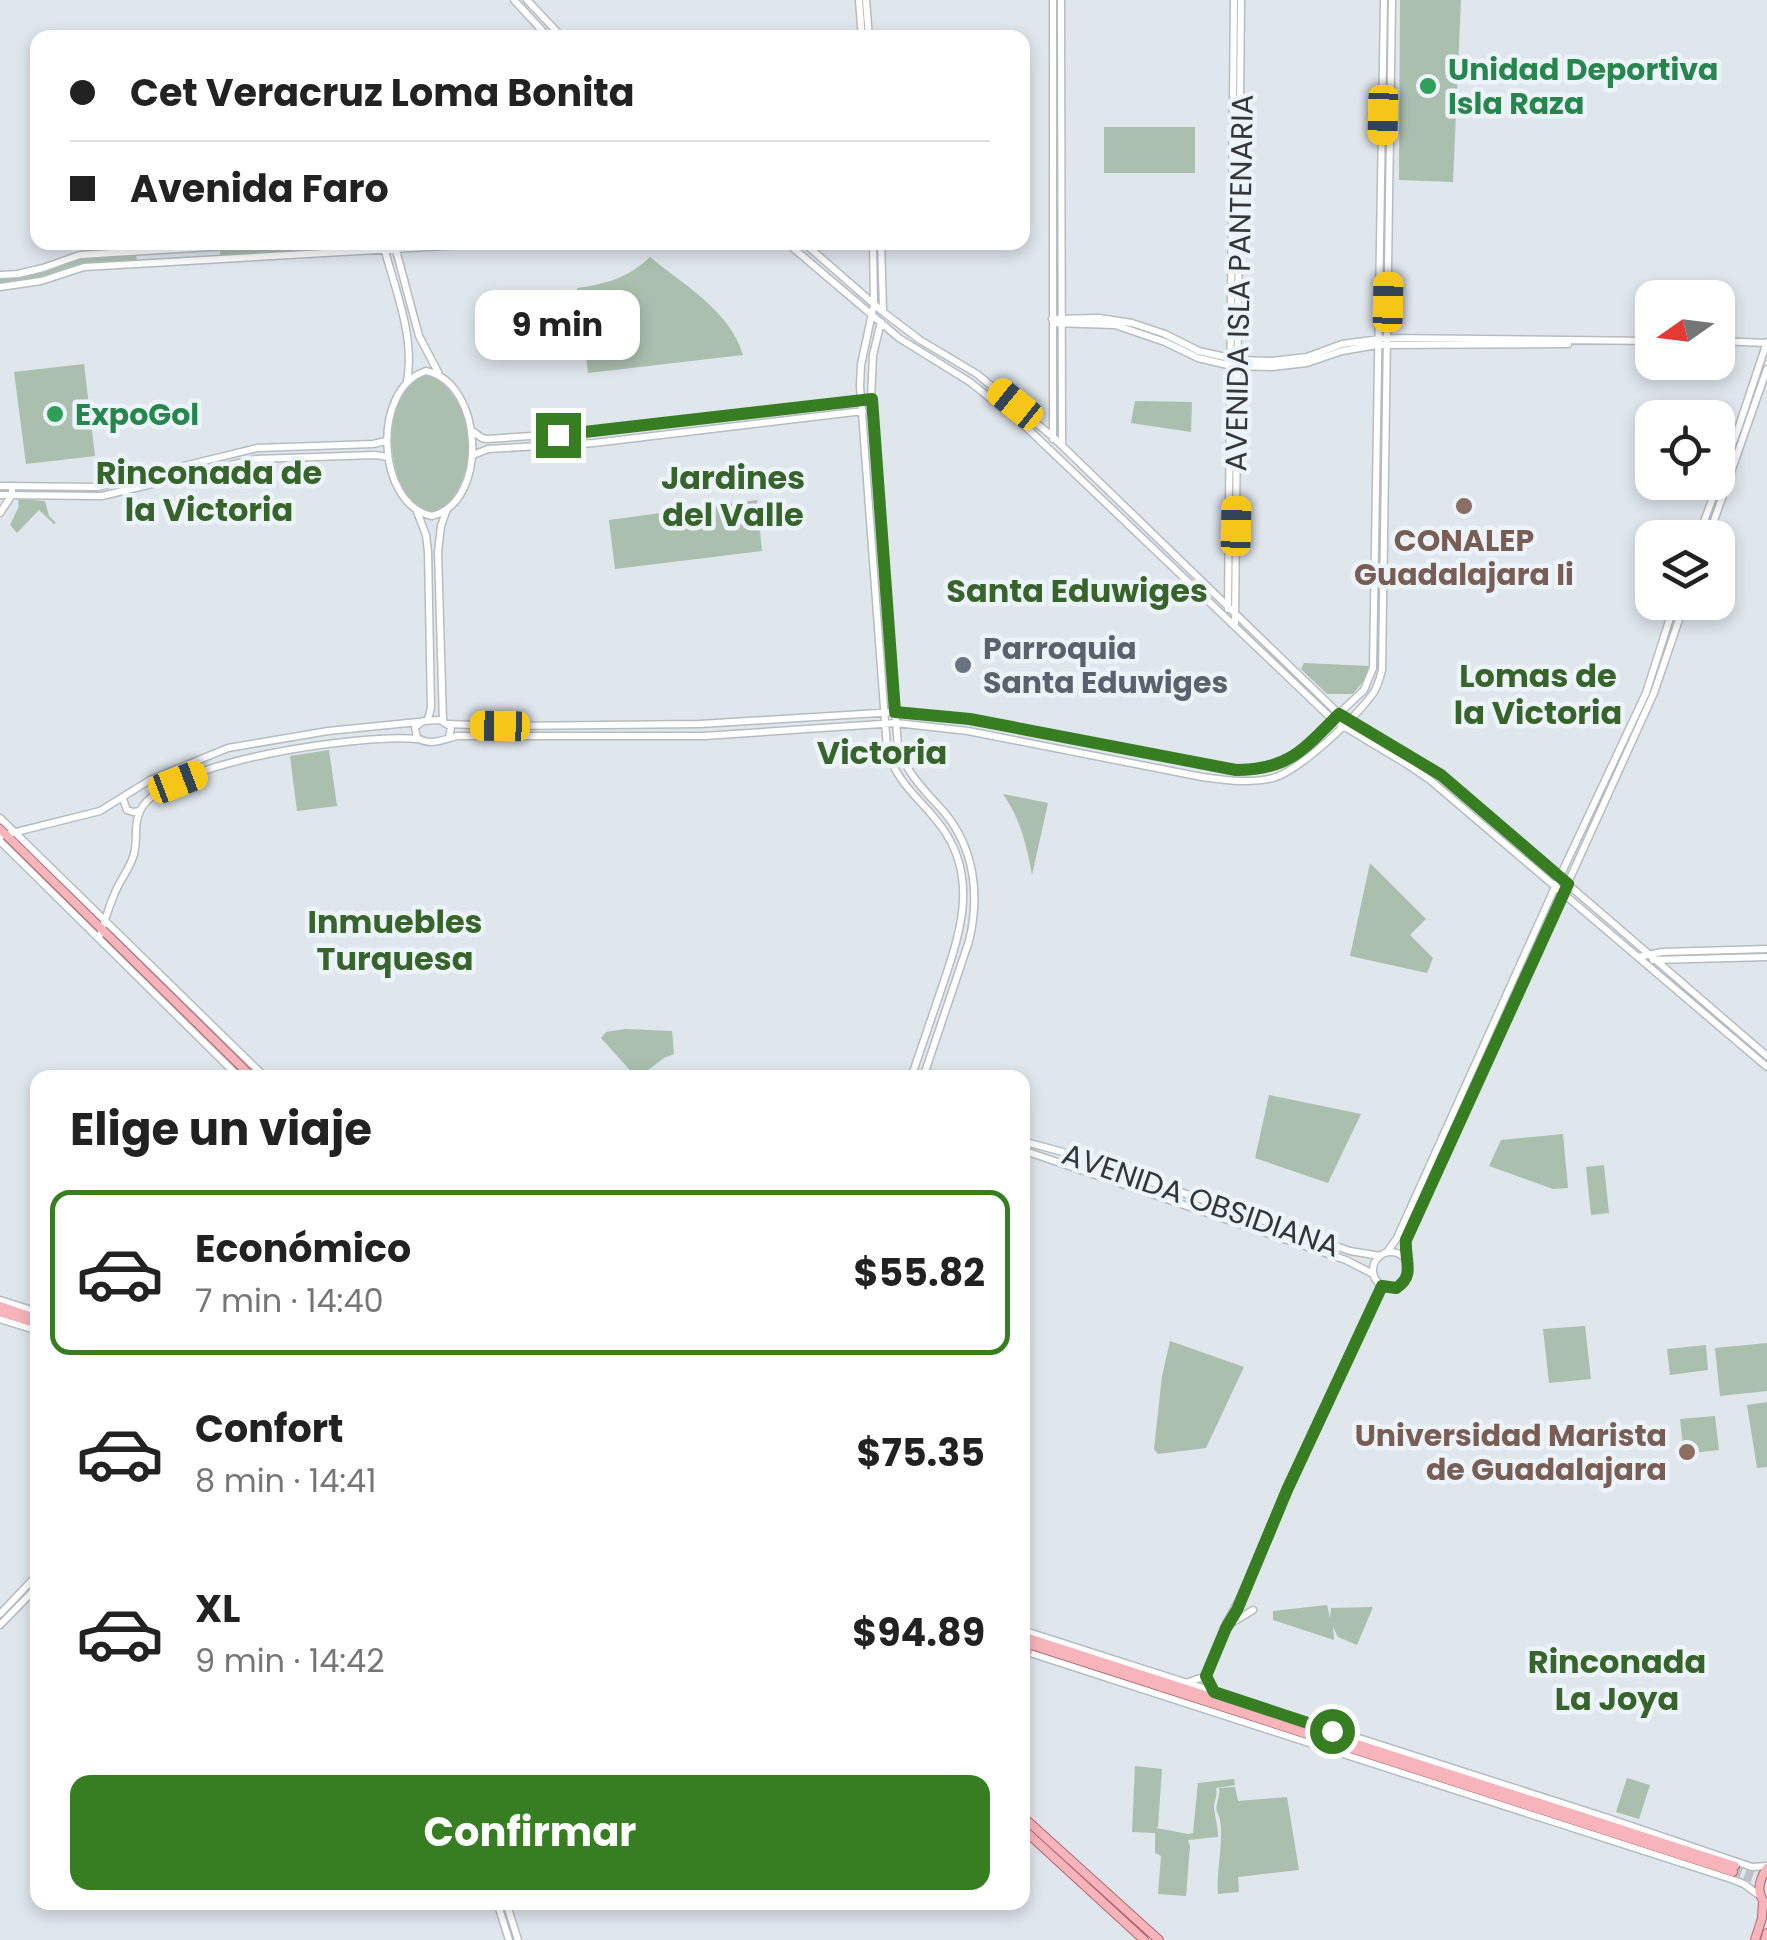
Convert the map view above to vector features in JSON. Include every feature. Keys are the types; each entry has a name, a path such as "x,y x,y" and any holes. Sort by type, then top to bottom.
{"main road":[{"path":"4,835 245,1070"},
{"path":"0,1309 30,1319"},
{"path":"1030,1644 1104,1657"},
{"path":"1030,1645 1284,1730 1734,1870"},
{"path":"1072,1652 1610,1826 1734,1870"},
{"path":"1150,1690 1172,1691"},
{"path":"1352,1742 1378,1745"},
{"path":"1416,1770 1436,1782"},
{"path":"1583,1810 1610,1826"},
{"path":"1030,1823 1158,1940"},
{"path":"1030,1835 1144,1940"},
{"path":"1602,1837 1637,1841"},
{"path":"1755,1940 1762,1918 1759,1884 1767,1867"},
{"path":"1765,1940 1767,1932"}],"street":[{"path":"514,0 541,30"},
{"path":"527,0 555,30"},
{"path":"863,0 865,30"},
{"path":"1052,0 1062,460"},
{"path":"1052,450 1061,0"},
{"name":"AVENIDA ISLA PANTENARIA","path":"1234,626 1237,0"},
{"path":"0,818 4,835 100,811 150,780 228,748 328,731 424,721 500,726 700,724 895,712 970,719 1236,770 1287,761 1364,690 1373,668 1384,0"},
{"path":"102,930 133,858 140,811 159,792 229,761 330,744 395,738 430,743 457,736 704,736 896,724 968,731 1202,777 1251,781 1276,777 1302,764 1373,694 1382,670 1392,0"},
{"path":"0,275 18,274 80,255 161,250"},
{"path":"385,250 409,342 407,382"},
{"path":"0,287 40,281 84,267 396,250 419,336 442,377 460,399 472,431 472,455 463,486 441,526 438,552 441,707 452,731 448,738"},
{"path":"795,250 872,316 917,350 970,382 1052,450 1234,626 1344,724 1423,775 1767,1068"},
{"path":"812,250 883,312 920,340 977,374 1053,437 1336,717"},
{"path":"877,250 874,304 860,372 860,400 887,748 895,772 949,838 964,892 959,938 914,1070"},
{"path":"878,250 883,312 873,355 872,410 898,747 906,768 948,817 963,842 976,893 974,921 926,1070"},
{"path":"1057,321 1115,322 1235,363 1272,368 1307,363 1377,342 1561,346 1573,342 1635,341"},
{"path":"1705,520 1767,343 1735,342"},
{"name":"AVENIDA ISLA PANTENARIA","path":"1227,619 1235,363"},
{"path":"1714,520 1767,369"},
{"path":"419,740 414,730 431,708 428,552 415,508 399,487 388,458 386,440 392,408 407,382 426,371 442,377"},
{"path":"472,431 487,439 593,432 872,399"},
{"path":"472,455 488,449 594,443 872,410"},
{"path":"386,440 373,444 257,448 98,487 0,486 0,495 102,496 256,459 375,455 388,458"},
{"path":"0,513 12,495 12,486"},
{"path":"415,508 430,516 447,509"},
{"path":"1670,620 1650,693 1555,887 1397,1238 1374,1264 1373,1274 1382,1286 1392,1288 1405,1282 1409,1271 1406,1240 1568,884 1650,693 1678,620"},
{"path":"1344,724 1381,738 1441,775 1767,1056"},
{"path":"173,769 179,774 178,782"},
{"path":"123,798 127,810 140,811"},
{"path":"102,930 233,1070"},
{"path":"102,930 257,1070"},
{"path":"1640,959 1648,954 1767,949"},
{"path":"1640,959 1767,957"},
{"name":"AVENIDA OBSIDIANA","path":"1030,1143 1350,1250 1383,1254"},
{"name":"AVENIDA OBSIDIANA","path":"1030,1153 1346,1260 1373,1274"},
{"path":"1383,1254 1400,1254 1405,1259"},
{"path":"1186,1683 1206,1676 1382,1286"},
{"path":"0,1614 30,1582"},
{"path":"0,1625 30,1594"},
{"path":"1228,1626 1253,1610"},
{"path":"1030,1644 1104,1657 1583,1810 1734,1870 1763,1900"},
{"path":"1030,1646 1150,1690 1284,1730 1602,1837 1734,1870 1767,1867"},
{"path":"1206,1676 1214,1692"},
{"path":"499,1910 509,1940"},
{"path":"509,1910 518,1940"}],"green space":[{"name":"Unidad Deportiva Isla Raza","path":"1400,0 1461,0 1453,182 1399,180"},
{"path":"1104,127 1195,127 1195,173 1104,173"},
{"path":"220,250 344,250 220,257"},
{"path":"136,254 137,262 83,264 22,284 0,285 0,277 24,276 81,257"},
{"path":"650,257 717,312 737,339 743,355 588,373 577,288 616,279"},
{"name":"ExpoGol","path":"84,364 95,456 26,464 14,372"},
{"path":"424,374 441,382 457,401 469,439 463,479 448,504 435,512 422,511 404,491 391,443 398,404 408,387"},
{"path":"1135,401 1192,402 1191,432 1131,423"},
{"path":"20,499 45,501 49,516 56,523 39,510 17,533 10,525"},
{"path":"757,500 762,551 615,569 609,520"},
{"path":"1304,663 1369,666 1366,678 1353,694 1327,694 1301,669"},
{"path":"329,750 337,806 297,811 290,756"},
{"path":"1003,794 1048,803 1032,875 1022,833"},
{"path":"1370,863 1426,919 1410,935 1433,958 1427,973 1350,956"},
{"path":"672,1031 674,1054 648,1070 630,1070 601,1038 606,1032"},
{"path":"1269,1095 1361,1114 1328,1183 1255,1158"},
{"path":"1563,1134 1568,1188 1553,1189 1489,1166 1501,1140"},
{"path":"1604,1165 1609,1213 1591,1215 1586,1167"},
{"path":"1585,1326 1591,1379 1549,1383 1543,1329"},
{"path":"1170,1341 1244,1367 1206,1448 1158,1454 1154,1449"},
{"path":"1767,1343 1767,1391 1720,1396 1715,1348"},
{"path":"1706,1345 1708,1370 1670,1375 1667,1349"},
{"path":"1767,1402 1767,1467 1757,1468 1747,1405"},
{"path":"1715,1416 1719,1450 1684,1454 1680,1419"},
{"path":"1327,1605 1330,1618 1331,1608 1373,1607 1357,1645 1338,1637 1333,1627 1334,1640 1273,1620 1273,1611"},
{"path":"1135,1766 1162,1769 1156,1828 1188,1834 1193,1833 1198,1783 1234,1779 1235,1785 1216,1788 1218,1837 1188,1840 1186,1896 1158,1894 1161,1856 1155,1853 1155,1833 1132,1832"},
{"path":"1627,1778 1650,1785 1639,1819 1616,1812"},
{"path":"1235,1787 1238,1801 1287,1797 1299,1870 1238,1877 1239,1892 1218,1894 1219,1788"}],"tunnel":[{"path":"1735,1866 1767,1877"},
{"path":"1733,1872 1767,1883"}],"place":[{"name":"Unidad Deportiva Isla Raza","path":"1428,86"},
{"name":"ExpoGol","path":"55,414"},
{"name":"CONALEP Guadalajara Ii","path":"1464,506"},
{"name":"Parroquia Santa Eduwiges","path":"963,665"},
{"name":"Universidad Marista de Guadalajara","path":"1687,1452"}],"district":[{"name":"Rinconada de la Victoria","path":"209,490"},
{"name":"Jardines del Valle","path":"733,496"},
{"name":"Santa Eduwiges","path":"1077,590"},
{"name":"Lomas de la Victoria","path":"1538,694"},
{"name":"Victoria","path":"882,752"},
{"name":"Inmuebles Turquesa","path":"395,940"},
{"name":"Rinconada La Joya","path":"1617,1680"}],"route":[{"path":"558,435 872,399 895,712 970,719 1236,770 1272,767 1287,761 1339,714 1441,775 1568,884 1406,1240 1408,1276 1396,1288 1382,1286 1206,1676 1214,1692 1332,1731"}]}
